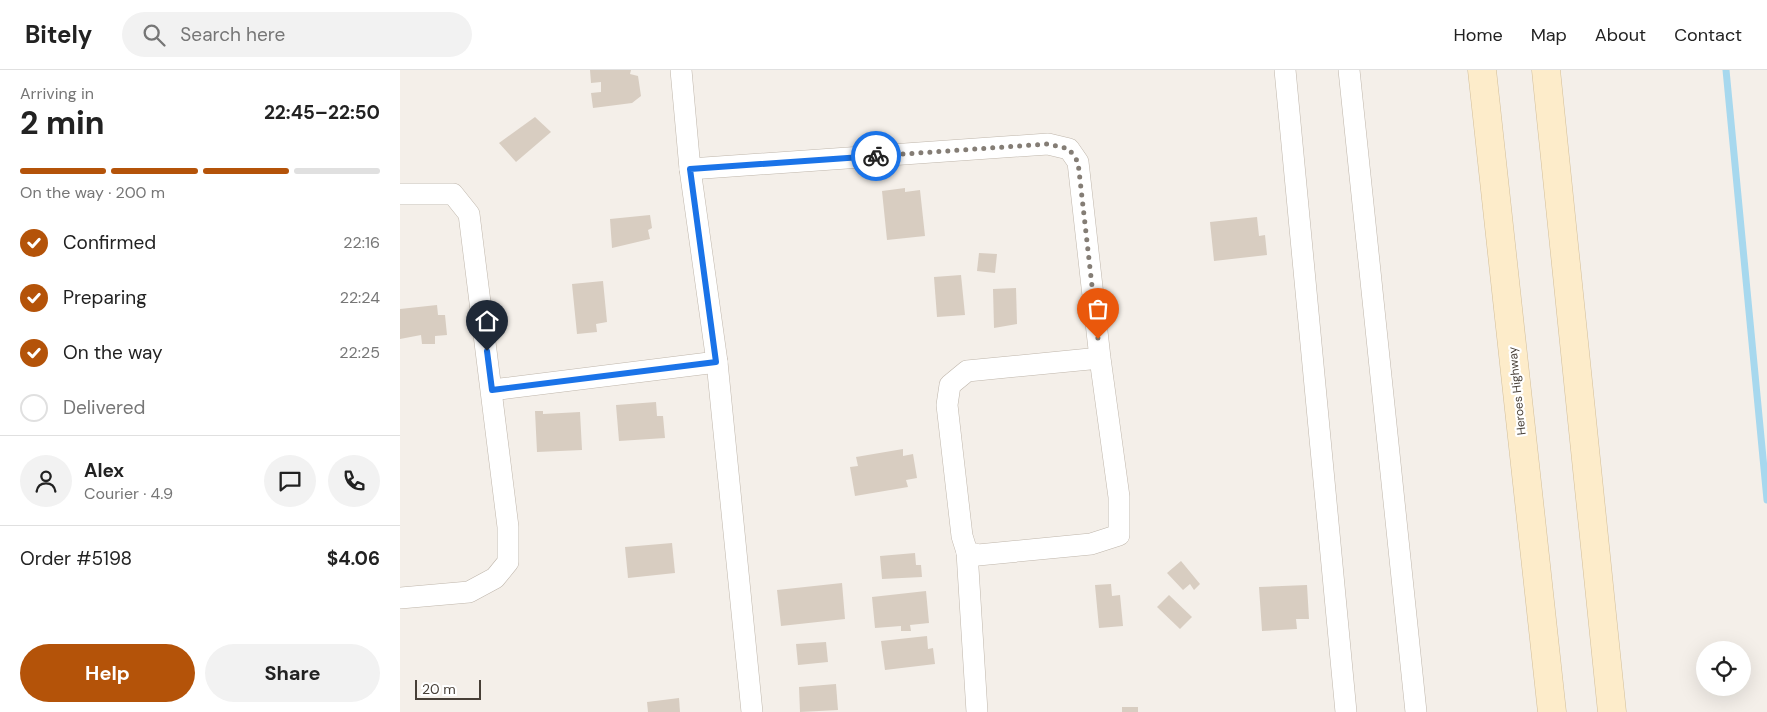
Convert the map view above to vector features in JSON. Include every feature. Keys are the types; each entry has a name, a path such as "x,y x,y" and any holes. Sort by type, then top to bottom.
{"main road":[{"name":"Heroes Highway","path":"1482,70 1552,712"},
{"path":"1546,70 1612,712"}],"street":[{"path":"681,70 690,169 716,362 752,712"},
{"path":"1285,70 1346,712"},
{"path":"1349,70 1416,712"},
{"path":"690,169 1048,144 1069,149 1078,162 1100,358 1119,497 1119,535 1091,544 978,555 967,552"},
{"path":"400,194 453,194 469,214 508,527 508,562 495,578 469,592 400,598"},
{"path":"977,712 967,552 962,536 947,406 950,385 967,371 1100,358"},
{"path":"492,390 716,362"}],"building":[{"path":"590,70 631,70 630,74 638,76 641,96 632,103 593,108 591,93 601,92 601,82 591,83"},
{"path":"535,117 551,132 516,162 499,143"},
{"path":"905,188 905,192 920,190 925,236 887,240 882,191"},
{"path":"650,215 652,228 648,230 650,239 612,248 610,219"},
{"path":"1257,217 1259,236 1265,235 1267,255 1214,261 1210,222"},
{"path":"979,253 997,254 995,273 977,271"},
{"path":"961,275 965,315 937,317 934,277"},
{"path":"603,281 607,322 596,324 597,332 577,334 572,284"},
{"path":"1016,288 1017,324 994,328 993,289"},
{"path":"437,305 438,315 445,315 447,335 435,336 435,344 422,344 421,335 400,339 400,309"},
{"path":"656,402 657,416 663,416 665,438 619,441 616,405"},
{"path":"535,411 543,411 543,414 580,412 582,450 537,452"},
{"path":"903,449 903,456 913,454 917,478 906,480 908,487 855,496 850,467 858,466 856,457"},
{"path":"672,543 675,573 628,578 625,547"},
{"path":"915,553 916,565 921,565 922,577 882,579 880,556"},
{"path":"1181,561 1200,584 1194,590 1190,584 1183,590 1167,573"},
{"path":"842,583 845,619 781,626 777,590"},
{"path":"1111,584 1112,596 1120,595 1123,626 1099,628 1095,585"},
{"path":"1307,585 1309,619 1296,619 1297,629 1262,631 1259,587"},
{"path":"926,591 929,623 910,625 911,631 901,631 901,626 875,628 872,597"},
{"path":"1169,595 1192,617 1180,629 1157,607"},
{"path":"927,636 928,649 933,648 935,664 885,670 881,641"},
{"path":"826,642 828,662 798,665 796,644"},
{"path":"836,684 838,710 800,712 799,687"},
{"path":"679,698 680,712 648,712 647,702"},
{"path":"1122,707 1138,707 1138,712 1122,712"}],"waterway":[{"path":"1726,70 1767,500"}],"way so far":[{"path":"876,156 1048,144 1069,149 1078,162 1098,339"}],"route":[{"path":"487,351 492,390 716,362 690,169 876,156"}]}
